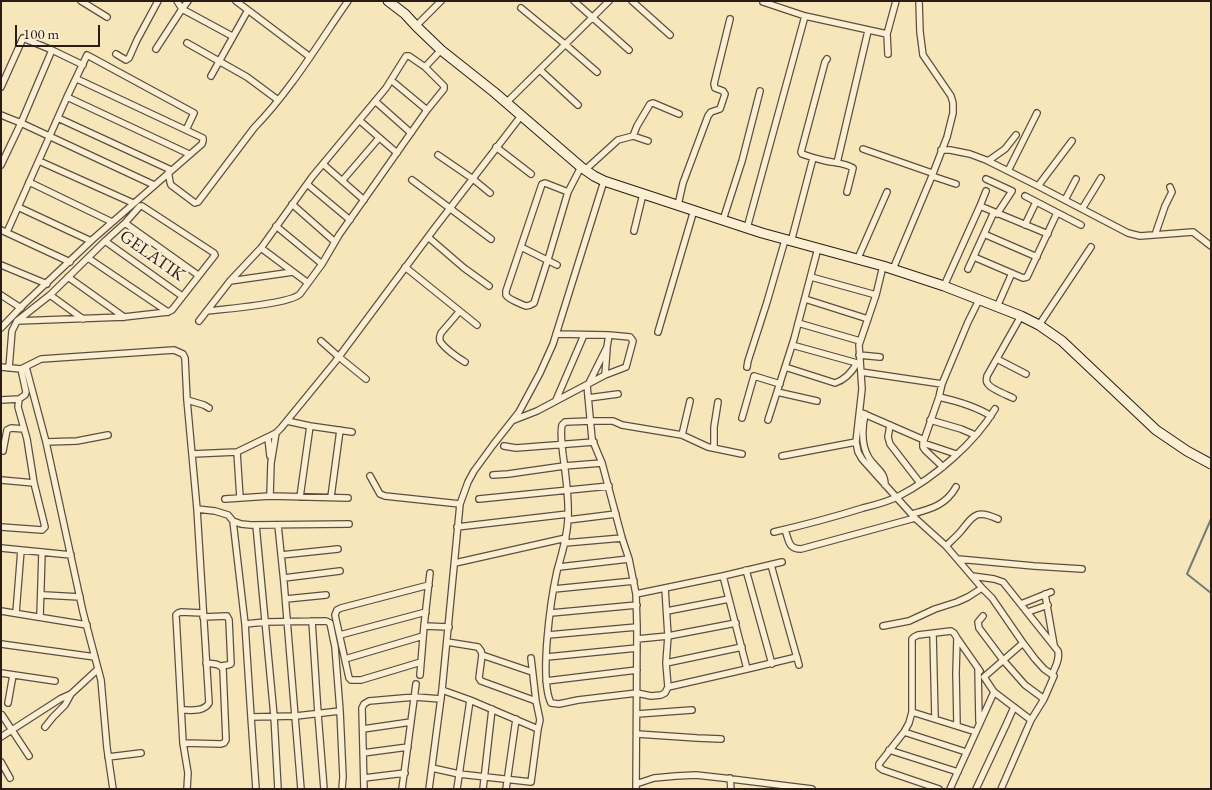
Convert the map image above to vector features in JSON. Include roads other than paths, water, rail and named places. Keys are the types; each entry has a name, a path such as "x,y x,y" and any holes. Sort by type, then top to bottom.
{"main road":[{"path":"391,2 441,50 583,169 604,181 788,241 858,258 893,269 944,286 1021,316 1039,325 1062,341 1156,430 1187,451 1211,464"}],"street":[{"path":"81,1 107,17"},
{"path":"116,54 126,60 129,58 158,1"},
{"path":"177,1 182,9 232,36"},
{"path":"156,49 188,1"},
{"path":"236,1 310,57"},
{"path":"170,172 171,185 195,203 197,202 278,100 348,1"},
{"path":"416,26 441,1"},
{"path":"574,1 629,50"},
{"path":"506,103 609,1"},
{"path":"632,1 670,35"},
{"path":"888,54 887,34 896,1"},
{"path":"893,269 947,137 953,103 951,96 923,55 919,1"},
{"path":"763,2 805,16 887,34"},
{"path":"521,8 597,72"},
{"path":"211,76 248,10"},
{"path":"746,228 805,16"},
{"path":"678,205 683,183 708,116 711,112 720,109 725,95 723,91 715,88 714,84 730,19"},
{"path":"837,162 868,30"},
{"path":"1,87 23,38 83,65"},
{"path":"187,43 247,77 278,100"},
{"path":"1,164 21,123 52,50"},
{"path":"425,67 441,50"},
{"path":"70,262 4,231 18,207 86,57 89,56 194,113 186,130"},
{"path":"198,321 230,281 261,248 307,184 375,101 407,56 425,67 444,89 427,110 335,242 322,264 297,297 281,302 207,311"},
{"path":"827,59 801,152 813,158 837,162 854,168 847,192"},
{"path":"540,70 578,105"},
{"path":"1,328 91,241 202,144 203,138 76,79"},
{"path":"391,80 427,110"},
{"path":"723,220 742,161 760,91"},
{"path":"67,97 189,154"},
{"path":"375,101 411,133"},
{"path":"632,136 650,104 653,103 680,114"},
{"path":"1008,171 1037,113"},
{"path":"1,115 154,185"},
{"path":"192,454 237,452 276,433 337,359 521,116"},
{"path":"58,118 170,172"},
{"path":"358,120 397,154"},
{"path":"568,192 542,183 506,291 508,297 526,306 533,304 568,192 583,169 604,154 618,140 632,136 648,141"},
{"path":"988,161 1006,149 1016,136"},
{"path":"342,181 379,138"},
{"path":"1038,186 1072,141"},
{"path":"496,147 531,174"},
{"path":"863,148 956,184"},
{"path":"941,150 970,154 988,161 1128,234 1134,236 1193,232 1211,246"},
{"path":"438,155 490,193"},
{"path":"747,367 813,158"},
{"path":"39,161 133,203"},
{"path":"323,164 364,200"},
{"path":"1082,209 1101,178"},
{"path":"968,269 995,213 1012,192 986,179"},
{"path":"1064,200 1076,179"},
{"path":"412,180 491,239"},
{"path":"429,789 449,627 460,504 474,471 519,412 553,344 604,181"},
{"path":"29,182 112,222"},
{"path":"307,184 350,220"},
{"path":"1155,234 1172,192 1170,187"},
{"path":"944,286 986,191"},
{"path":"858,258 887,192"},
{"path":"634,231 643,194"},
{"path":"1025,196 1080,225"},
{"path":"1025,224 1036,202"},
{"path":"292,204 335,242"},
{"path":"8,368 12,331 17,321 50,295 125,223 139,207 142,206 215,255 172,310 168,312 124,317 17,321"},
{"path":"980,206 1048,234"},
{"path":"18,207 91,241"},
{"path":"658,332 694,210"},
{"path":"974,257 1023,278 1027,277 1057,213"},
{"path":"125,223 198,275"},
{"path":"276,226 322,264"},
{"path":"984,234 1037,257"},
{"path":"428,237 464,268 489,286"},
{"name":"GELATIK","path":"105,241 182,296"},
{"path":"521,247 557,265"},
{"path":"1039,325 1091,247"},
{"path":"261,248 308,283"},
{"path":"768,420 792,345 818,248"},
{"path":"88,258 168,312"},
{"path":"1,264 47,284"},
{"path":"883,266 876,295 858,344 858,364 861,372 862,428 866,451 869,459 885,478 885,485"},
{"path":"405,268 477,325"},
{"path":"230,281 293,272"},
{"path":"997,307 1012,273"},
{"path":"68,277 124,317"},
{"path":"811,277 876,295"},
{"path":"1,295 21,308"},
{"path":"50,295 84,319"},
{"path":"805,299 868,319"},
{"path":"943,467 925,450 923,441 942,384 979,300"},
{"path":"459,312 439,337 440,341 466,362"},
{"path":"1013,398 987,383 986,380 1021,316"},
{"path":"798,323 860,341"},
{"path":"512,421 626,367 633,341 629,337 556,334"},
{"path":"556,400 584,334"},
{"path":"606,375 609,335"},
{"path":"321,341 337,359 366,378"},
{"path":"792,345 858,364"},
{"path":"607,346 588,384 588,398 592,439 609,486 636,594 636,786 654,778 696,776 730,778 812,789"},
{"path":"1,367 23,368 41,359 174,350 185,358 209,703 205,709 181,710"},
{"path":"859,355 880,357"},
{"path":"997,359 1026,374"},
{"path":"785,367 835,383 841,381 858,364"},
{"path":"1,400 19,399 25,395 23,368"},
{"path":"23,368 46,442 98,669 113,789"},
{"path":"861,372 942,384"},
{"path":"742,418 754,376 780,384"},
{"path":"777,392 817,401"},
{"path":"588,398 618,394"},
{"path":"938,397 970,405 991,416"},
{"path":"1,527 42,530 46,525 34,483 27,440 18,407 19,399"},
{"path":"187,400 209,408"},
{"path":"682,435 690,401"},
{"path":"714,448 713,436 718,402"},
{"path":"774,532 896,498 943,467 975,436 995,409"},
{"path":"862,413 956,454"},
{"path":"862,413 856,442 862,459 896,498 946,546 992,598 1023,643 1044,669 1052,675"},
{"path":"930,420 962,429 975,436"},
{"path":"287,421 352,432"},
{"path":"665,588 668,636 666,663 668,687 665,693 661,696 637,694 551,703 546,680 548,635 554,589 568,517 562,425 565,422 613,421 622,425 682,435 708,447 742,454"},
{"path":"890,425 888,437 890,444 920,483"},
{"path":"300,497 310,426"},
{"path":"3,452 8,429 24,429"},
{"path":"331,497 340,430"},
{"path":"270,496 271,464 276,433"},
{"path":"46,442 61,440 77,441 108,435"},
{"path":"268,438 271,464"},
{"path":"504,446 516,448 594,442"},
{"path":"782,456 856,442"},
{"path":"237,452 240,498"},
{"path":"494,475 602,463"},
{"path":"370,476 380,494 385,496 460,504"},
{"path":"1,480 34,483"},
{"path":"479,499 609,486"},
{"path":"785,530 791,546 801,549 914,516 940,504 951,496 956,487"},
{"path":"226,498 270,496 348,498"},
{"path":"197,509 228,515 240,524 349,524"},
{"path":"457,527 616,514"},
{"path":"946,546 974,516 981,514 998,519"},
{"path":"234,521 245,624 256,789"},
{"path":"256,525 274,716 278,789"},
{"path":"278,525 302,789"},
{"path":"455,564 565,540 622,538"},
{"path":"1,548 71,555"},
{"path":"282,555 338,549"},
{"path":"16,613 21,550"},
{"path":"40,617 42,552"},
{"path":"558,567 629,560"},
{"path":"958,560 1082,569"},
{"path":"636,594 782,562"},
{"path":"771,565 799,665"},
{"path":"746,570 772,664"},
{"path":"284,578 340,571"},
{"path":"420,675 430,574"},
{"path":"723,576 747,669"},
{"path":"972,576 1004,582 1055,647 1059,655 1052,675 1054,676 1031,720 1001,789"},
{"path":"554,589 634,581"},
{"path":"421,662 361,680 351,680 335,615 337,610 429,584"},
{"path":"883,626 909,621 935,609 957,602 982,588"},
{"path":"1022,604 1048,593 1048,605 1055,647"},
{"path":"44,595 80,597"},
{"path":"286,599 326,595"},
{"path":"667,611 729,600"},
{"path":"551,613 637,605"},
{"path":"1028,612 1048,605"},
{"path":"1,611 87,625"},
{"path":"340,635 426,612"},
{"path":"187,789 188,773 183,743 176,615 178,613 227,616 229,620 231,664 220,666 206,663"},
{"path":"983,616 979,621 980,628 1003,660 1025,685 1044,698"},
{"path":"245,624 288,621 330,622 339,686 342,789"},
{"path":"312,621 324,789"},
{"path":"637,639 668,636 736,623"},
{"path":"424,626 449,627"},
{"path":"548,635 637,627"},
{"path":"940,789 879,768 879,764 904,732 912,712 912,639 914,636 944,631 954,633 994,692 1031,720"},
{"path":"933,634 935,718"},
{"path":"345,659 423,636"},
{"path":"957,638 957,725"},
{"path":"447,642 478,647 482,655 479,678 481,681 536,700"},
{"path":"984,677 1023,643"},
{"path":"1,644 95,657"},
{"path":"666,663 742,647"},
{"path":"547,657 637,648"},
{"path":"482,655 532,672"},
{"path":"668,687 797,657"},
{"path":"432,768 459,774 507,780 530,786 540,720 531,658"},
{"path":"183,743 221,744 226,740 223,670 220,666"},
{"path":"978,668 979,724"},
{"path":"1,737 71,694 98,669"},
{"path":"546,680 637,670"},
{"path":"1,673 55,681"},
{"path":"8,703 13,675"},
{"path":"402,789 416,684"},
{"path":"442,690 538,729"},
{"path":"950,789 994,692"},
{"path":"45,727 65,706 71,694"},
{"path":"364,789 362,708 364,704 369,701 414,697 441,699"},
{"path":"457,789 470,700"},
{"path":"976,789 1014,707"},
{"path":"483,789 492,709"},
{"path":"637,714 692,710"},
{"path":"251,717 296,716 340,711"},
{"path":"912,712 976,732"},
{"path":"2,715 29,756"},
{"path":"506,789 516,719"},
{"path":"363,729 412,722"},
{"path":"904,732 966,752"},
{"path":"637,734 721,739"},
{"path":"363,753 408,747"},
{"path":"889,750 958,772"},
{"path":"108,757 141,754"},
{"path":"1,762 10,778"},
{"path":"364,778 405,773"},
{"path":"730,778 731,789"}],"waterway":[{"path":"1211,519 1187,574 1211,593"}]}
